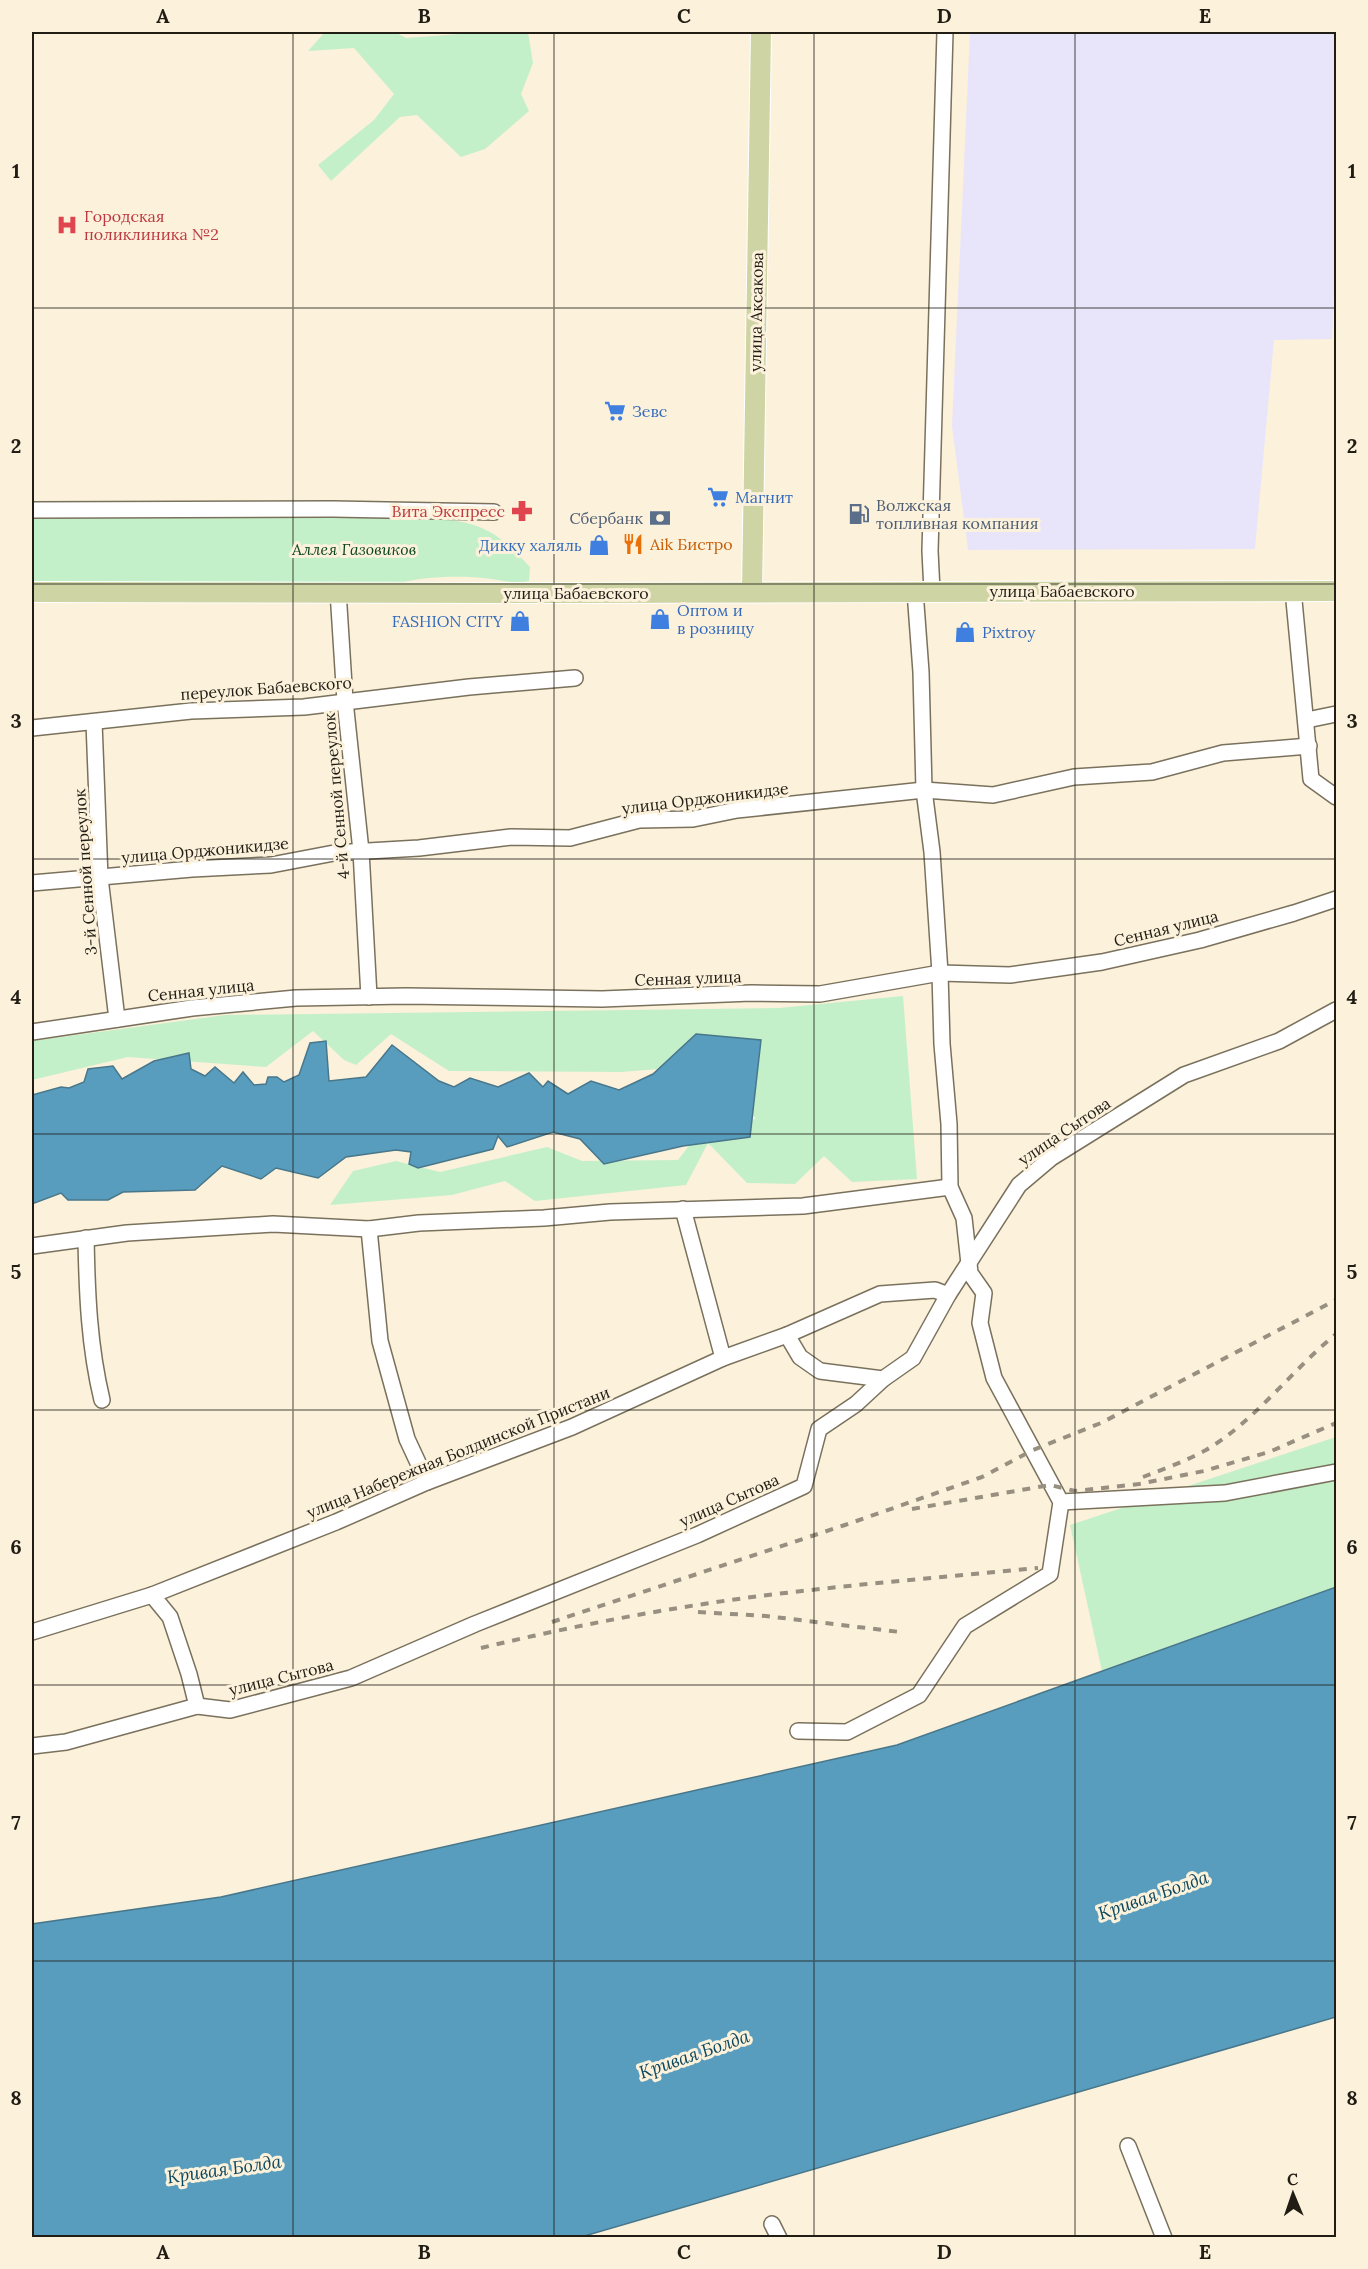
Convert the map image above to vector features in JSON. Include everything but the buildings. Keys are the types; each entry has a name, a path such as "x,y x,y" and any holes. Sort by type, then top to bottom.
{"main road":[{"name":"улица Аксакова","path":"752,592 761,32"},
{"name":"улица Бабаевского","path":"32,592 1336,591"}],"street":[{"path":"798,1731 847,1732 919,1695 965,1626 1050,1574 1061,1502 994,1378 980,1323 984,1293 973,1280 968,1265 964,1218 950,1187 949,1124 942,1044 940,973 932,852 924,790 918,607 923,591 932,507 945,32"},
{"path":"32,510 333,509 494,512"},
{"path":"1293,590 1311,779 1336,797"},
{"name":"4-й Сенной переулок","path":"339,591 345,702 361,851 369,997"},
{"name":"переулок Бабаевского","path":"32,728 191,711 304,706 469,687 575,678"},
{"path":"1307,720 1336,714"},
{"name":"3-й Сенной переулок","path":"94,723 100,878 117,1019"},
{"name":"улица Орджоникидзе","path":"32,883 192,869 272,865 334,853 419,848 511,837 570,838 639,820 693,819 737,810 924,790 993,795 1074,777 1152,772 1223,753 1309,747"},
{"name":"Сенная улица","path":"32,1032 192,1008 296,998 602,999 751,993 820,994 940,973 1010,975 1102,962 1200,940 1336,899"},
{"name":"улица Сытова","path":"32,1746 66,1742 197,1706 230,1710 351,1678 475,1624 697,1535 804,1486 819,1429 856,1404 883,1379 913,1358 948,1295 1018,1185 1051,1158 1184,1074 1279,1041 1336,1010"},
{"path":"32,1246 127,1233 273,1224 369,1229 419,1223 683,1209 803,1206 950,1187"},
{"path":"683,1209 723,1358"},
{"path":"369,1229 380,1341 407,1439 427,1482"},
{"path":"86,1238 88,1316 102,1400"},
{"name":"улица Набережная Болдинской Пристани","path":"32,1632 152,1595 336,1522 427,1482 572,1427 723,1358 787,1335 880,1294 935,1290 948,1295"},
{"path":"787,1335 800,1357 820,1371 883,1379"},
{"path":"1061,1502 1225,1493 1336,1472"},
{"path":"152,1595 170,1617 197,1706"},
{"path":"1128,2146 1164,2238"}],"shaded area":[{"path":"970,32 1336,32 1336,244 1332,339 1274,340 1255,549 968,550 952,426"}],"green space":[{"path":"325,32 395,32 406,38 486,32 528,32 533,63 521,94 529,111 485,149 461,157 417,115 400,117 331,181 318,165 374,120 394,94 354,48 308,51"},
{"name":"Аллея Газовиков","path":"404,516 455,520 491,532 530,567 529,581 438,577 394,584 32,582 32,517"},
{"path":"903,996 917,1179 852,1182 824,1156 795,1184 747,1183 708,1143 686,1185 535,1201 505,1181 452,1195 330,1205 353,1171 396,1161 440,1172 547,1147 582,1161 678,1160 704,1126 756,1119 710,1065 621,1072 449,1071 391,1034 356,1065 344,1060 313,1031 266,1067 128,1057 32,1080 32,1041 225,1015 779,1008"},
{"path":"1336,1437 1336,1587 1102,1671 1070,1525"}],"water":[{"path":"696,1034 761,1040 750,1137 683,1146 604,1164 580,1139 553,1132 507,1147 498,1136 493,1149 418,1168 409,1164 411,1152 396,1150 346,1157 318,1178 276,1168 261,1179 222,1166 195,1190 123,1192 108,1200 68,1200 61,1193 32,1204 32,1095 61,1087 69,1088 84,1082 88,1069 113,1066 122,1079 154,1061 189,1053 191,1069 205,1076 215,1067 234,1083 243,1072 254,1085 266,1084 268,1077 277,1077 284,1082 299,1075 310,1043 326,1041 329,1081 366,1077 392,1045 439,1081 454,1087 470,1078 498,1087 529,1073 543,1087 548,1081 568,1094 591,1081 619,1090 653,1074"},
{"name":"Кривая Болда","path":"1336,1587 1336,2017 581,2237 32,2237 32,1924 221,1897 897,1745"}],"railway":[{"path":"552,1622 982,1477 1033,1450 1101,1423 1336,1300"},
{"path":"1143,1477 1191,1458 1224,1438 1241,1425 1336,1334"},
{"path":"912,1509 1050,1485 1075,1491 1139,1484 1204,1471 1269,1452 1336,1423"},
{"path":"481,1648 594,1623 708,1603 848,1586 1038,1568"},
{"path":"698,1612 766,1616 900,1632"}],"place":[{"name":"Городская поликлиника №2","path":"67,225"},
{"name":"Зевс","path":"615,411"},
{"name":"Магнит","path":"718,497"},
{"name":"Вита Экспресс","path":"522,511"},
{"name":"Волжская топливная компания","path":"859,514"},
{"name":"Сбербанк","path":"660,518"},
{"name":"Aik Бистро","path":"633,544"},
{"name":"Дикку халяль","path":"599,545"},
{"name":"Оптом и в розницу","path":"660,619"},
{"name":"FASHION CITY","path":"520,621"},
{"name":"Pixtroy","path":"965,632"}]}
